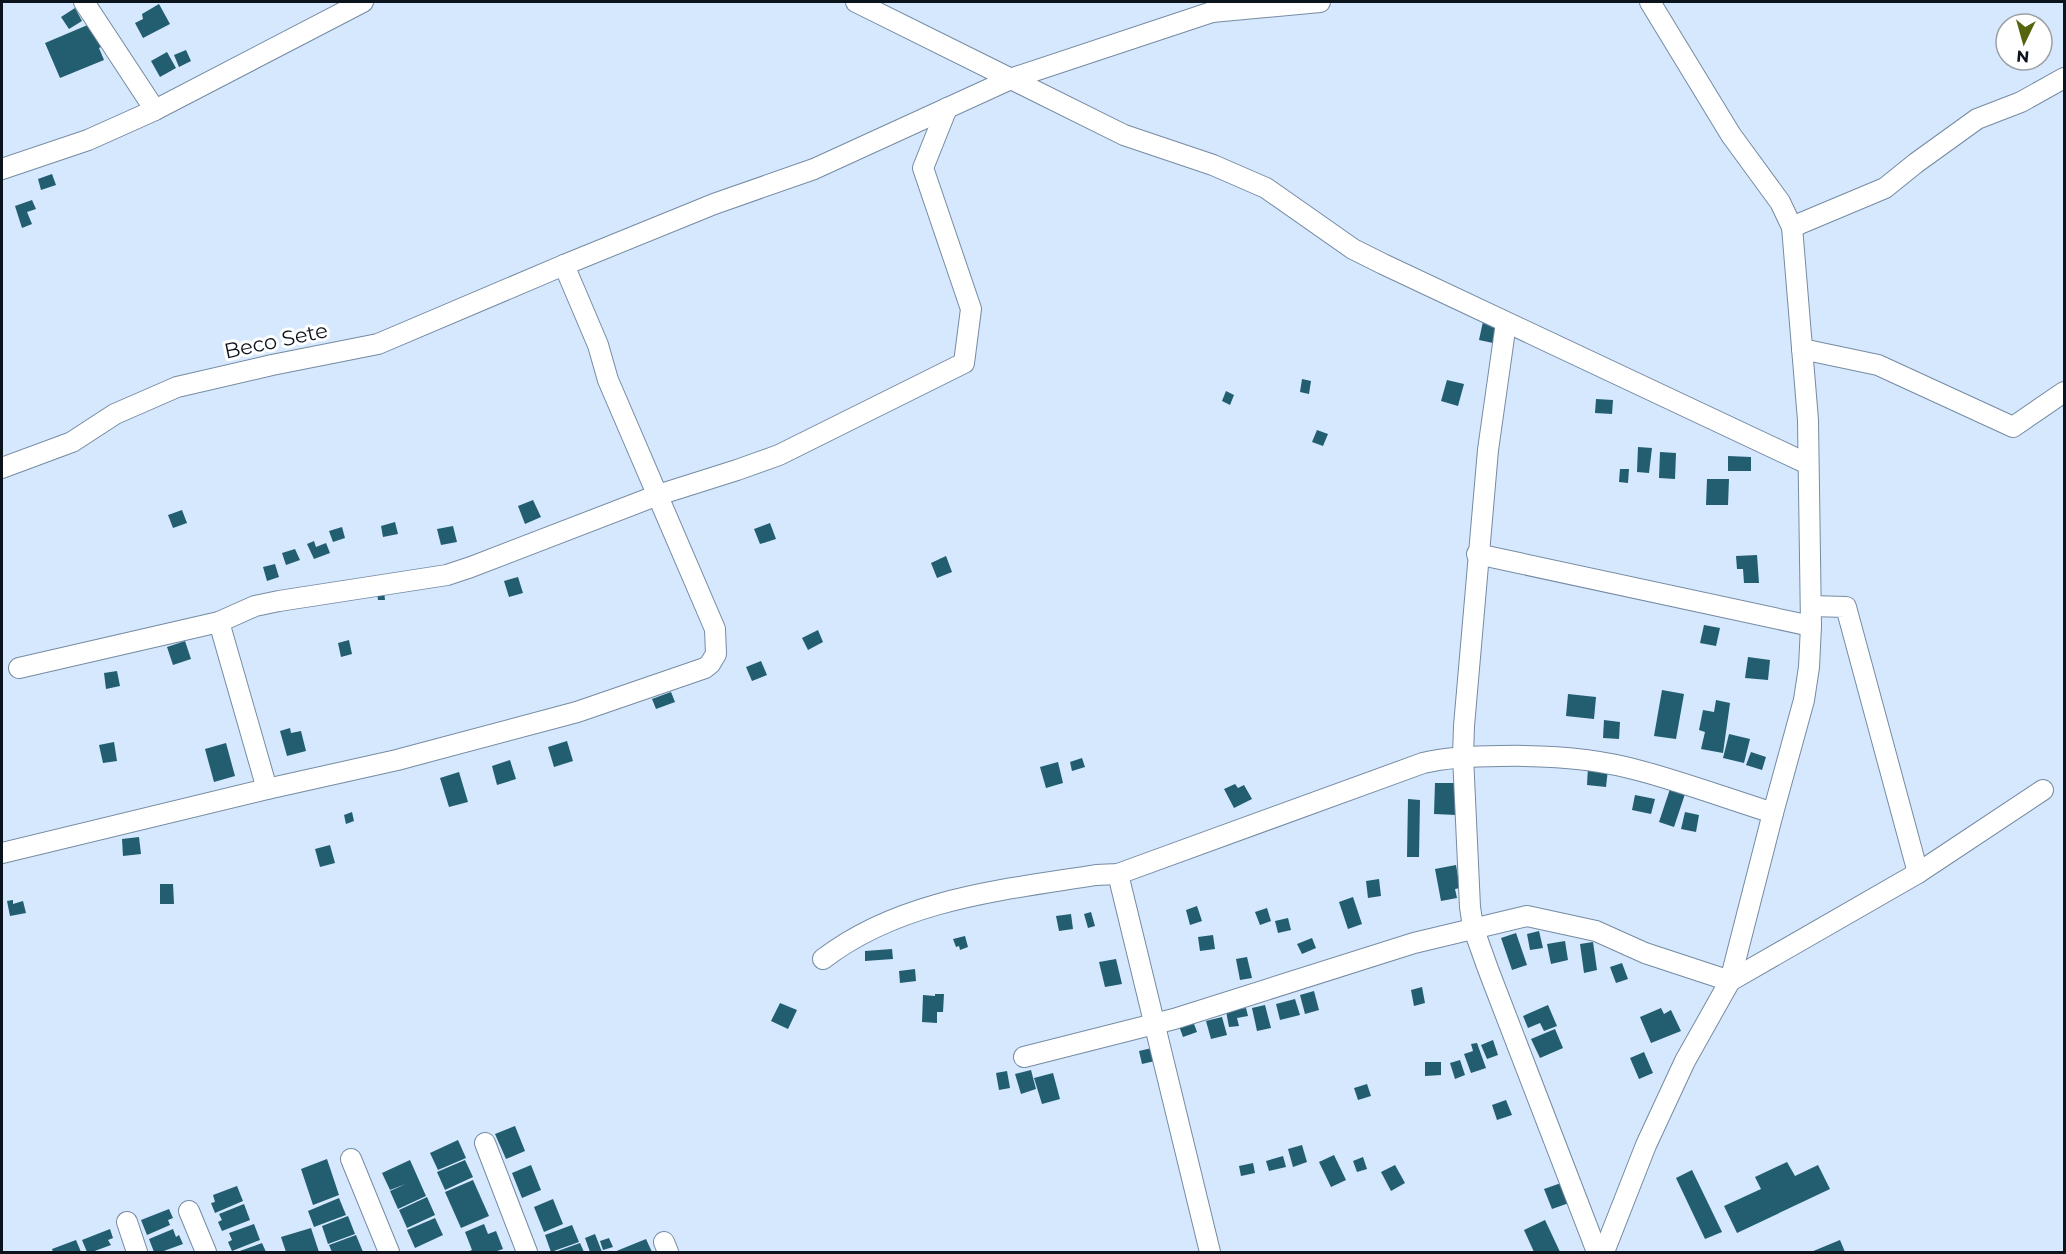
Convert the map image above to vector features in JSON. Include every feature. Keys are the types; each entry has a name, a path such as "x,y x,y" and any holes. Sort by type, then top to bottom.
{"street":[{"path":"84,2 155,110"},
{"path":"2,169 88,140 155,110 363,2"},
{"path":"856,2 1124,135 1183,153 1266,188 1353,249 1809,464"},
{"path":"1219,7 1320,2"},
{"path":"1604,1252 1650,1136 1685,1061 1730,981 1804,700 1809,667 1811,616 1808,420 1792,227 1780,202 1731,135 1650,2"},
{"name":"Beco Sete","path":"2,468 72,442 115,414 177,387 378,344 714,204 814,169 1012,78 1219,7"},
{"path":"1792,227 1885,188 1977,119 2020,102 2064,78"},
{"path":"19,668 219,622 255,606 447,575 658,495 779,455 964,363 971,309 923,168 947,108"},
{"path":"2,853 397,760 577,712 686,675 710,664 717,648 715,629 611,387 598,345 564,265"},
{"path":"1506,323 1488,450 1477,555 1463,756 1468,876 1473,927 1597,1252"},
{"path":"1802,349 1878,366 2013,427 2064,392"},
{"path":"1477,555 1811,616 1846,607 1918,873"},
{"path":"219,622 267,789"},
{"path":"823,959 854,939 920,909 951,899 1096,875 1118,874 1423,764 1463,756 1537,756 1599,762 1640,771 1773,813"},
{"path":"1024,1057 1154,1024 1414,943 1473,927 1527,916 1596,931 1645,953 1730,981 1918,873 2043,790"},
{"path":"1118,874 1210,1252"},
{"path":"485,1143 527,1252"},
{"path":"351,1159 389,1252"},
{"path":"189,1210 206,1252"},
{"path":"127,1222 137,1252"}],"building":[{"path":"159,4 170,24 143,38 135,23 143,19 142,14"},
{"path":"75,8 82,21 69,29 61,17"},
{"path":"97,21 107,44 99,48 104,60 60,78 45,43"},
{"path":"186,50 191,61 179,67 174,55"},
{"path":"167,52 176,68 160,77 151,61"},
{"path":"52,174 56,185 41,190 38,179"},
{"path":"32,200 36,209 27,212 32,224 22,228 15,206"},
{"path":"1484,317 1498,320 1493,343 1479,340"},
{"path":"1302,379 1311,381 1309,394 1300,392"},
{"path":"1447,380 1464,384 1458,406 1441,401"},
{"path":"1226,391 1234,395 1230,405 1222,401"},
{"path":"1596,399 1613,400 1612,414 1595,413"},
{"path":"1317,430 1328,434 1323,446 1312,442"},
{"path":"1638,447 1652,448 1649,473 1637,472"},
{"path":"1660,452 1676,453 1675,479 1659,478"},
{"path":"1728,456 1751,457 1751,471 1728,471"},
{"path":"1620,469 1629,469 1628,483 1619,482"},
{"path":"1707,479 1729,479 1728,505 1706,505"},
{"path":"533,500 541,517 525,524 518,506"},
{"path":"182,510 187,523 173,528 168,515"},
{"path":"395,522 398,534 383,537 381,526"},
{"path":"770,523 776,539 760,544 754,529"},
{"path":"453,526 457,542 441,545 437,529"},
{"path":"342,527 345,538 333,542 329,531"},
{"path":"314,541 316,547 326,543 330,553 314,559 307,544"},
{"path":"295,549 300,560 286,565 282,553"},
{"path":"1757,555 1759,583 1744,583 1743,569 1737,569 1736,556"},
{"path":"946,556 952,572 937,578 931,563"},
{"path":"275,564 279,577 267,581 263,567"},
{"path":"518,577 523,593 509,597 504,581"},
{"path":"377,591 384,591 385,600 378,600"},
{"path":"1704,625 1720,628 1716,646 1700,643"},
{"path":"818,630 823,642 808,650 802,638"},
{"path":"349,640 352,654 341,657 338,643"},
{"path":"185,641 191,659 173,665 167,647"},
{"path":"1748,657 1770,660 1768,680 1745,678"},
{"path":"761,661 767,675 752,681 746,667"},
{"path":"117,671 120,686 106,689 104,673"},
{"path":"1662,690 1684,694 1676,739 1654,736"},
{"path":"671,692 675,702 656,709 652,699"},
{"path":"1568,694 1596,697 1594,719 1566,716"},
{"path":"1716,700 1730,703 1723,753 1701,749 1705,732 1699,730 1703,710 1714,712"},
{"path":"1604,720 1620,722 1619,739 1603,738"},
{"path":"290,728 291,733 301,731 306,751 287,756 280,731"},
{"path":"1729,734 1750,739 1744,763 1723,758"},
{"path":"567,741 573,761 554,767 548,747"},
{"path":"114,742 117,761 103,763 99,745"},
{"path":"226,743 235,776 214,782 205,749"},
{"path":"1751,752 1766,757 1762,770 1746,765"},
{"path":"1082,758 1085,767 1072,771 1070,762"},
{"path":"510,760 516,779 497,785 492,766"},
{"path":"1058,762 1063,783 1046,788 1040,767"},
{"path":"1588,767 1608,769 1606,787 1587,785"},
{"path":"459,772 468,802 449,807 440,778"},
{"path":"1435,783 1457,783 1456,815 1434,814"},
{"path":"1235,784 1238,788 1244,785 1252,799 1234,808 1224,789"},
{"path":"1671,786 1686,791 1674,827 1659,822"},
{"path":"1635,795 1655,799 1651,814 1632,810"},
{"path":"1408,799 1420,800 1419,857 1407,857"},
{"path":"352,812 354,821 346,824 344,815"},
{"path":"1685,812 1699,815 1696,832 1681,829"},
{"path":"139,837 141,854 123,856 122,839"},
{"path":"330,845 335,863 320,867 315,849"},
{"path":"1456,865 1460,888 1455,889 1457,898 1441,901 1435,869"},
{"path":"1379,879 1381,896 1368,898 1366,881"},
{"path":"160,884 173,884 174,904 160,904"},
{"path":"1353,897 1362,924 1348,929 1339,902"},
{"path":"13,900 13,904 23,901 26,913 10,916 7,901"},
{"path":"1197,906 1202,921 1190,925 1186,910"},
{"path":"1267,908 1271,921 1260,925 1255,912"},
{"path":"1091,912 1095,926 1088,928 1084,914"},
{"path":"1071,914 1073,929 1059,931 1056,916"},
{"path":"1288,918 1291,930 1278,933 1275,921"},
{"path":"1539,931 1543,948 1530,950 1527,934"},
{"path":"1516,933 1527,965 1512,970 1501,938"},
{"path":"1213,935 1215,949 1200,951 1198,937"},
{"path":"965,936 968,947 960,950 953,939"},
{"path":"1312,938 1316,948 1302,954 1297,944"},
{"path":"1565,941 1568,960 1551,964 1547,944"},
{"path":"1593,942 1597,970 1584,973 1580,944"},
{"path":"892,949 893,959 865,961 865,951"},
{"path":"1247,957 1252,978 1240,980 1236,959"},
{"path":"1116,959 1122,984 1105,987 1099,962"},
{"path":"1622,963 1628,979 1616,983 1610,967"},
{"path":"915,969 916,981 900,983 899,971"},
{"path":"1422,987 1425,1003 1414,1006 1411,990"},
{"path":"1314,991 1319,1010 1305,1014 1300,995"},
{"path":"935,994 944,994 943,1012 937,1012 937,1023 922,1022 923,995 935,996"},
{"path":"1295,999 1300,1015 1280,1020 1276,1004"},
{"path":"780,1003 797,1010 788,1029 771,1021"},
{"path":"1265,1005 1271,1028 1257,1031 1252,1008"},
{"path":"1548,1005 1557,1026 1544,1031 1540,1023 1528,1028 1523,1016"},
{"path":"1246,1008 1248,1016 1237,1018 1239,1026 1229,1027 1226,1011"},
{"path":"1661,1008 1664,1014 1671,1010 1681,1031 1651,1043 1640,1017"},
{"path":"1222,1017 1227,1035 1211,1039 1206,1021"},
{"path":"1193,1021 1197,1032 1183,1037 1179,1026"},
{"path":"1555,1029 1563,1048 1540,1058 1531,1039"},
{"path":"1493,1040 1498,1055 1487,1059 1481,1045"},
{"path":"1477,1043 1486,1068 1471,1073 1464,1054 1473,1051 1471,1044"},
{"path":"1152,1048 1155,1061 1142,1064 1139,1051"},
{"path":"1644,1052 1653,1073 1639,1079 1630,1058"},
{"path":"1460,1060 1465,1075 1455,1079 1450,1063"},
{"path":"1425,1062 1441,1062 1441,1075 1425,1076"},
{"path":"1031,1070 1036,1089 1021,1094 1015,1074"},
{"path":"1007,1071 1010,1088 999,1090 996,1073"},
{"path":"1053,1073 1060,1099 1042,1104 1034,1078"},
{"path":"1367,1084 1371,1096 1358,1100 1354,1088"},
{"path":"1506,1100 1512,1115 1497,1120 1492,1105"},
{"path":"515,1126 525,1151 506,1159 495,1134"},
{"path":"458,1140 466,1158 438,1170 430,1153"},
{"path":"1302,1145 1307,1162 1293,1167 1288,1149"},
{"path":"1334,1155 1346,1180 1331,1187 1319,1162"},
{"path":"1283,1156 1286,1167 1269,1171 1266,1161"},
{"path":"1363,1157 1367,1169 1357,1172 1353,1161"},
{"path":"327,1159 339,1195 313,1205 301,1169"},
{"path":"410,1160 426,1196 398,1209 390,1191 406,1184 390,1190 382,1173"},
{"path":"465,1160 473,1177 445,1190 437,1172"},
{"path":"1787,1162 1795,1176 1818,1165 1830,1189 1737,1233 1724,1206 1761,1189 1755,1177"},
{"path":"1253,1163 1255,1173 1241,1176 1239,1166"},
{"path":"531,1165 541,1190 522,1198 512,1173"},
{"path":"1395,1165 1405,1183 1391,1191 1381,1172"},
{"path":"1692,1170 1722,1232 1705,1239 1676,1178"},
{"path":"473,1180 489,1216 461,1228 445,1192"},
{"path":"1561,1183 1569,1203 1552,1209 1544,1189"},
{"path":"237,1186 243,1201 215,1213 211,1203 215,1202 213,1195"},
{"path":"427,1197 435,1215 407,1228 399,1210"},
{"path":"339,1198 346,1215 314,1227 308,1211"},
{"path":"553,1199 563,1224 544,1232 534,1207"},
{"path":"244,1204 250,1220 222,1231 218,1222 222,1220 219,1214"},
{"path":"169,1209 173,1218 168,1220 170,1225 147,1235 141,1220"},
{"path":"348,1216 355,1234 328,1244 322,1226"},
{"path":"435,1218 443,1235 415,1248 407,1230"},
{"path":"1545,1220 1560,1252 1534,1252 1524,1230"},
{"path":"254,1224 260,1240 232,1251 228,1242 232,1240 229,1233"},
{"path":"484,1224 488,1234 496,1231 503,1249 494,1252 467,1252 472,1250 465,1232"},
{"path":"572,1225 579,1242 551,1252 545,1235"},
{"path":"311,1228 319,1252 286,1252 281,1237"},
{"path":"110,1229 113,1238 108,1240 111,1245 87,1252 82,1240"},
{"path":"173,1229 176,1237 179,1235 183,1244 161,1252 154,1252 149,1239"},
{"path":"595,1234 602,1252 590,1252 585,1238"},
{"path":"356,1235 363,1252 332,1252 329,1245"},
{"path":"609,1238 613,1247 603,1250 600,1241"},
{"path":"646,1239 652,1252 614,1252"},
{"path":"76,1240 81,1252 53,1252 52,1249"},
{"path":"1840,1240 1845,1252 1811,1252"},
{"path":"262,1243 266,1252 237,1252"},
{"path":"580,1243 584,1252 555,1252"}]}
